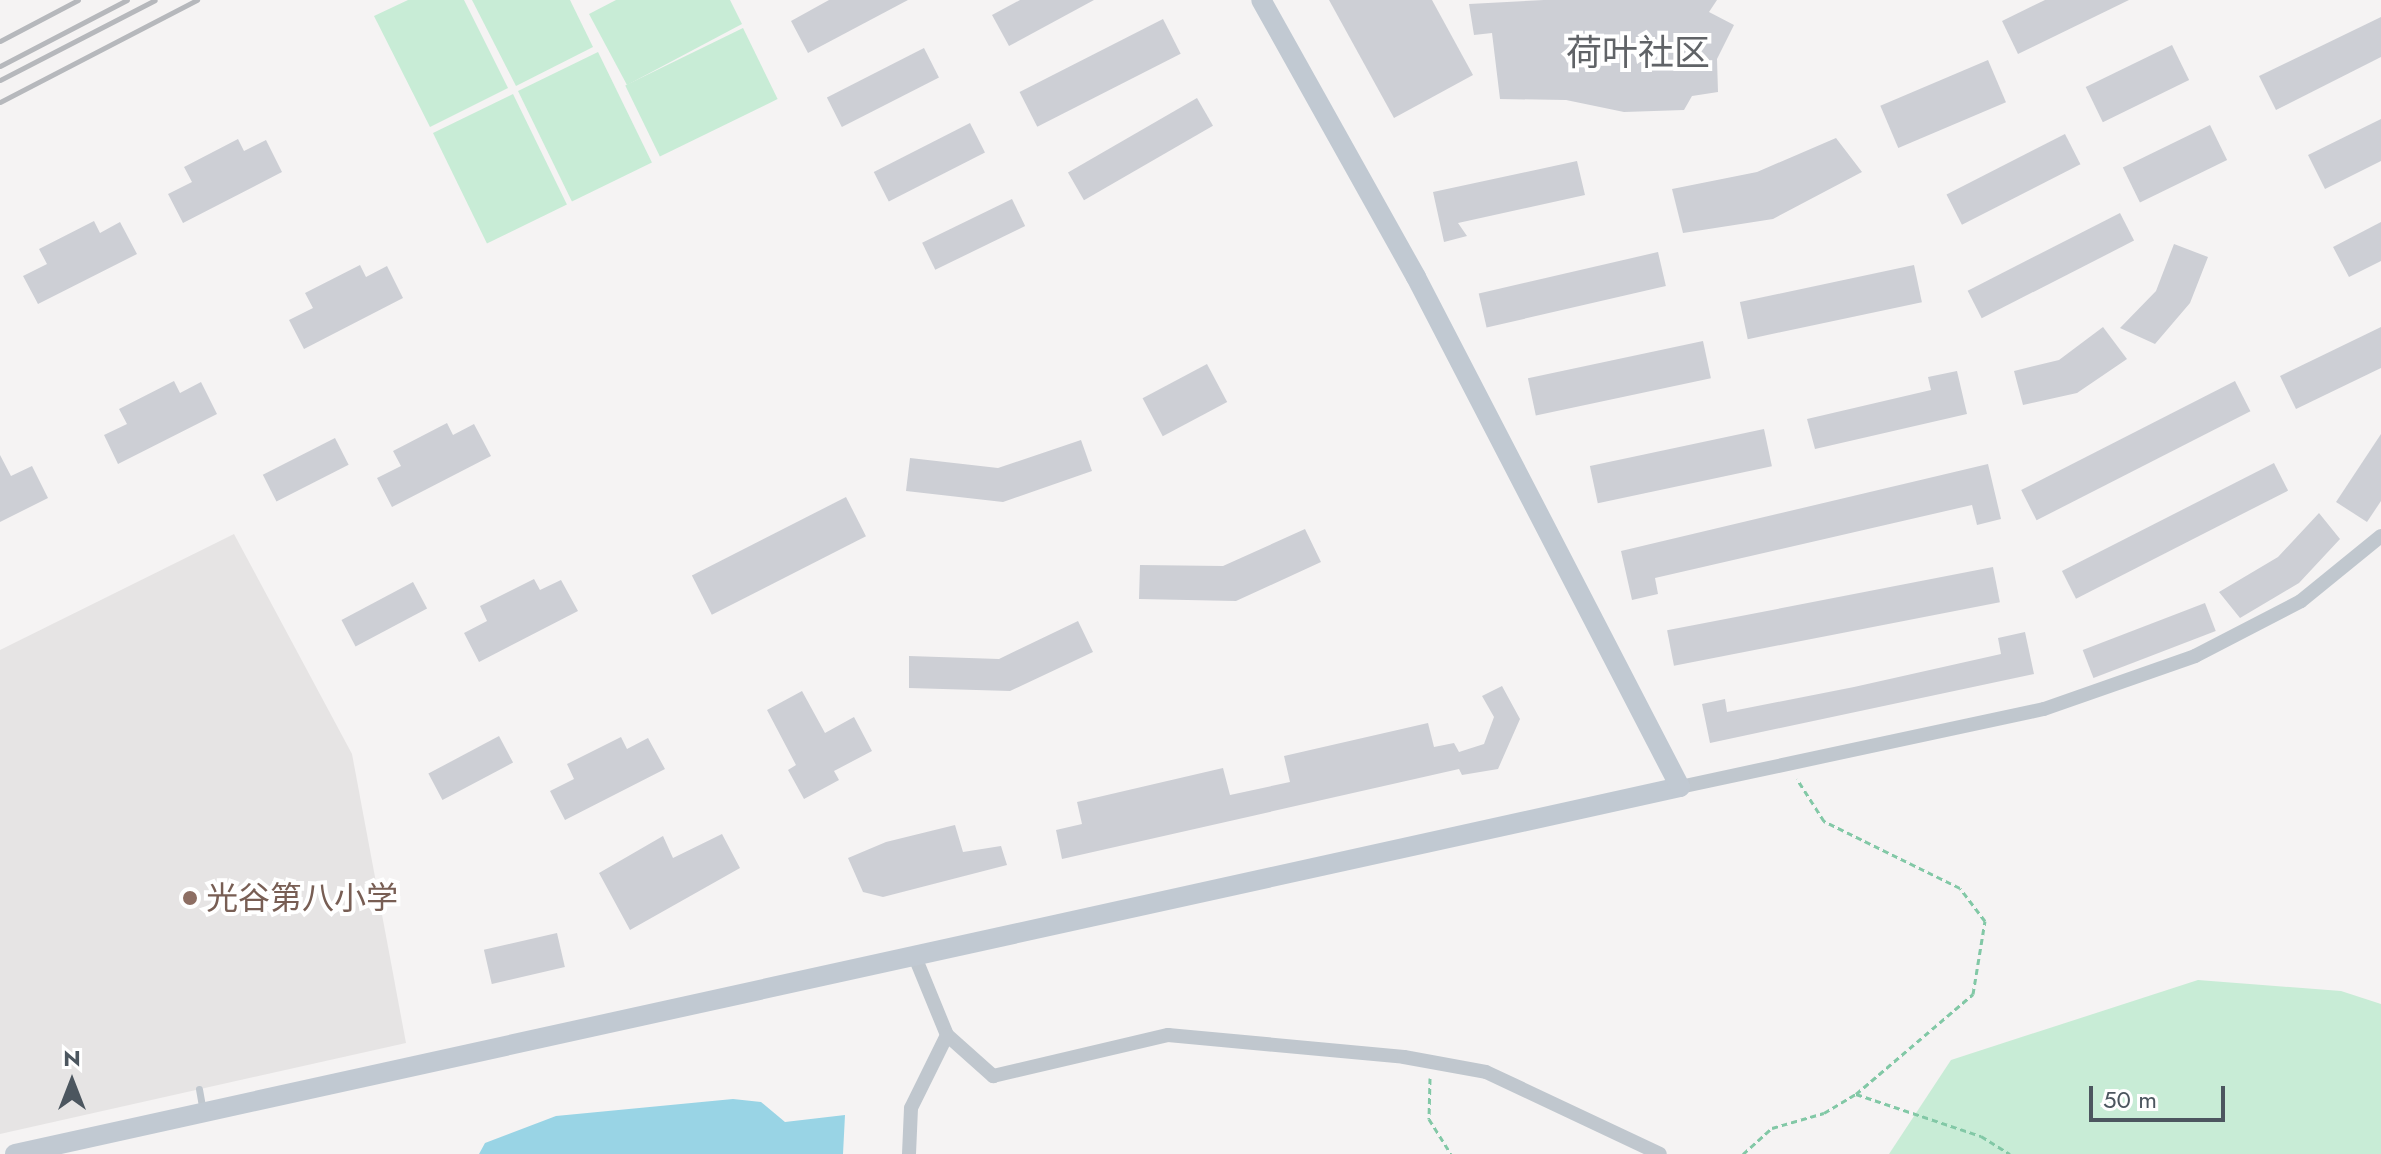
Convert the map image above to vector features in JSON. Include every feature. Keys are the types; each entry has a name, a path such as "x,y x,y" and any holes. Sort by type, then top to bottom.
{"main road":[{"path":"15,1154 1680,787 1416,277 1261,0"}],"street":[{"path":"1680,787 2044,709 2195,656 2301,601 2381,536"},
{"path":"915,957 947,1035 993,1076 1190,1034 1431,1062 1486,1072 1660,1154"},
{"path":"909,1154 911,1108 947,1035"}],"lane":[{"path":"199,1089 203,1113"}],"path":[{"path":"1743,1154 1772,1128 1824,1113 1856,1094 1973,994 1985,921 1960,888 1824,821 1786,762"},
{"path":"1431,1062 1429,1119 1451,1154"},
{"path":"1856,1094 1981,1136 2010,1154"}],"shaded area":[{"name":"光谷第八小学","path":"234,534 352,754 406,1043 0,1134 0,650"}],"green space":[{"path":"408,0 464,0 508,88 430,127 374,16"},
{"path":"472,0 570,0 593,47 516,86"},
{"path":"616,0 730,0 742,24 627,85 589,14"},
{"path":"743,28 778,99 660,156 625,85"},
{"path":"598,52 652,163 572,202 518,91"},
{"path":"513,94 567,205 487,244 433,133"},
{"path":"2198,980 2341,991 2381,1004 2381,1154 1889,1154 1951,1060"}],"water":[{"path":"733,1099 761,1102 785,1122 845,1115 843,1154 479,1154 485,1143 556,1116"}],"building":[{"path":"829,0 908,0 808,53 791,21"},
{"path":"1020,0 1094,0 1009,46 992,15"},
{"path":"1329,0 1432,0 1473,75 1394,118"},
{"path":"1544,0 1717,0 1709,12 1734,25 1717,59 1718,92 1692,96 1684,110 1624,112 1566,100 1500,99 1492,33 1474,35 1469,4"},
{"path":"2045,0 2129,0 2018,54 2002,21"},
{"path":"2381,17 2381,57 2276,110 2259,76"},
{"path":"1163,19 1181,54 1037,127 1020,92"},
{"path":"2172,45 2189,80 2103,122 2086,87"},
{"path":"924,48 939,77 842,127 827,97"},
{"path":"1988,60 2006,102 1898,148 1880,106"},
{"path":"1197,98 1213,126 1084,200 1068,172"},
{"path":"2381,119 2381,161 2325,189 2308,155"},
{"path":"970,123 985,152 889,201 874,172"},
{"path":"2210,125 2227,160 2140,203 2123,168"},
{"path":"2065,134 2080,164 1962,225 1946,194"},
{"path":"1836,138 1862,172 1773,219 1683,233 1672,189 1757,172"},
{"path":"238,139 244,151 266,140 282,172 183,223 168,194 192,182 184,167"},
{"path":"1577,161 1585,195 1458,223 1467,236 1444,242 1433,192"},
{"path":"1012,199 1025,226 935,270 922,243"},
{"path":"2120,213 2134,241 1982,318 1968,291"},
{"path":"94,221 100,233 120,222 137,254 38,304 23,276 47,264 39,249"},
{"path":"2381,222 2381,261 2349,277 2333,247"},
{"path":"2174,244 2208,257 2190,303 2155,344 2120,328 2156,291"},
{"path":"1658,252 1666,286 1487,327 1479,293"},
{"path":"360,265 366,277 387,266 403,298 304,349 289,320 313,308 305,293"},
{"path":"1914,265 1922,302 1748,339 1740,302"},
{"path":"2103,327 2127,359 2077,393 2023,405 2014,371 2059,360"},
{"path":"2381,327 2381,368 2296,409 2280,376"},
{"path":"1703,341 1711,378 1536,415 1528,378"},
{"path":"1207,364 1227,402 1163,436 1143,398"},
{"path":"1957,371 1967,414 1815,449 1807,419 1931,390 1928,377"},
{"path":"174,381 180,393 201,382 217,414 118,464 104,435 127,424 119,409"},
{"path":"2235,381 2250,411 2037,520 2021,490"},
{"path":"447,423 453,435 474,424 491,456 392,507 377,478 401,466 393,451"},
{"path":"1764,429 1772,466 1598,503 1590,466"},
{"path":"2381,434 2381,501 2367,522 2336,502"},
{"path":"335,438 349,465 276,502 263,475"},
{"path":"1081,440 1092,471 1003,502 906,491 910,458 998,468"},
{"path":"0,455 11,476 32,466 48,498 0,522"},
{"path":"2274,463 2288,491 2076,599 2062,571"},
{"path":"1988,464 2001,519 1977,525 1972,505 1655,578 1658,594 1632,600 1621,551"},
{"path":"846,497 866,536 712,615 692,576"},
{"path":"2319,513 2340,539 2299,583 2240,618 2219,592 2278,557"},
{"path":"1305,529 1321,562 1236,601 1139,599 1140,565 1223,566"},
{"path":"1993,567 2000,602 1674,666 1667,630"},
{"path":"534,579 540,590 561,580 578,611 479,662 464,633 487,621 480,606"},
{"path":"413,582 427,608 356,647 341,620"},
{"path":"2205,603 2216,631 2093,678 2083,650"},
{"path":"1078,621 1093,652 1010,691 909,688 909,656 999,659"},
{"path":"2025,632 2034,674 1710,743 1702,704 1725,699 1727,712 1854,687 2001,654 1998,638"},
{"path":"1502,686 1520,719 1498,769 1462,775 1459,769 1062,859 1056,830 1082,824 1077,802 1223,768 1230,795 1290,782 1284,756 1428,723 1434,747 1454,743 1459,752 1484,744 1494,717 1482,696"},
{"path":"802,691 825,733 854,717 872,751 834,771 839,780 804,799 788,770 796,765 767,710"},
{"path":"499,736 513,762 442,800 428,774"},
{"path":"621,737 627,749 648,738 665,769 565,820 550,791 574,779 567,764"},
{"path":"955,825 963,852 1001,846 1007,865 883,897 863,892 848,858 886,842"},
{"path":"722,834 740,868 630,930 599,873 663,836 673,858"},
{"path":"557,933 565,967 492,984 484,950"}],"railway":[{"path":"0,41 78,0"},
{"path":"0,66 127,0"},
{"path":"0,80 155,0"},
{"path":"0,102 197,0"}],"place":[{"name":"光谷第八小学","path":"190,898"}],"district":[{"name":"荷叶社区","path":"1638,53"}]}
